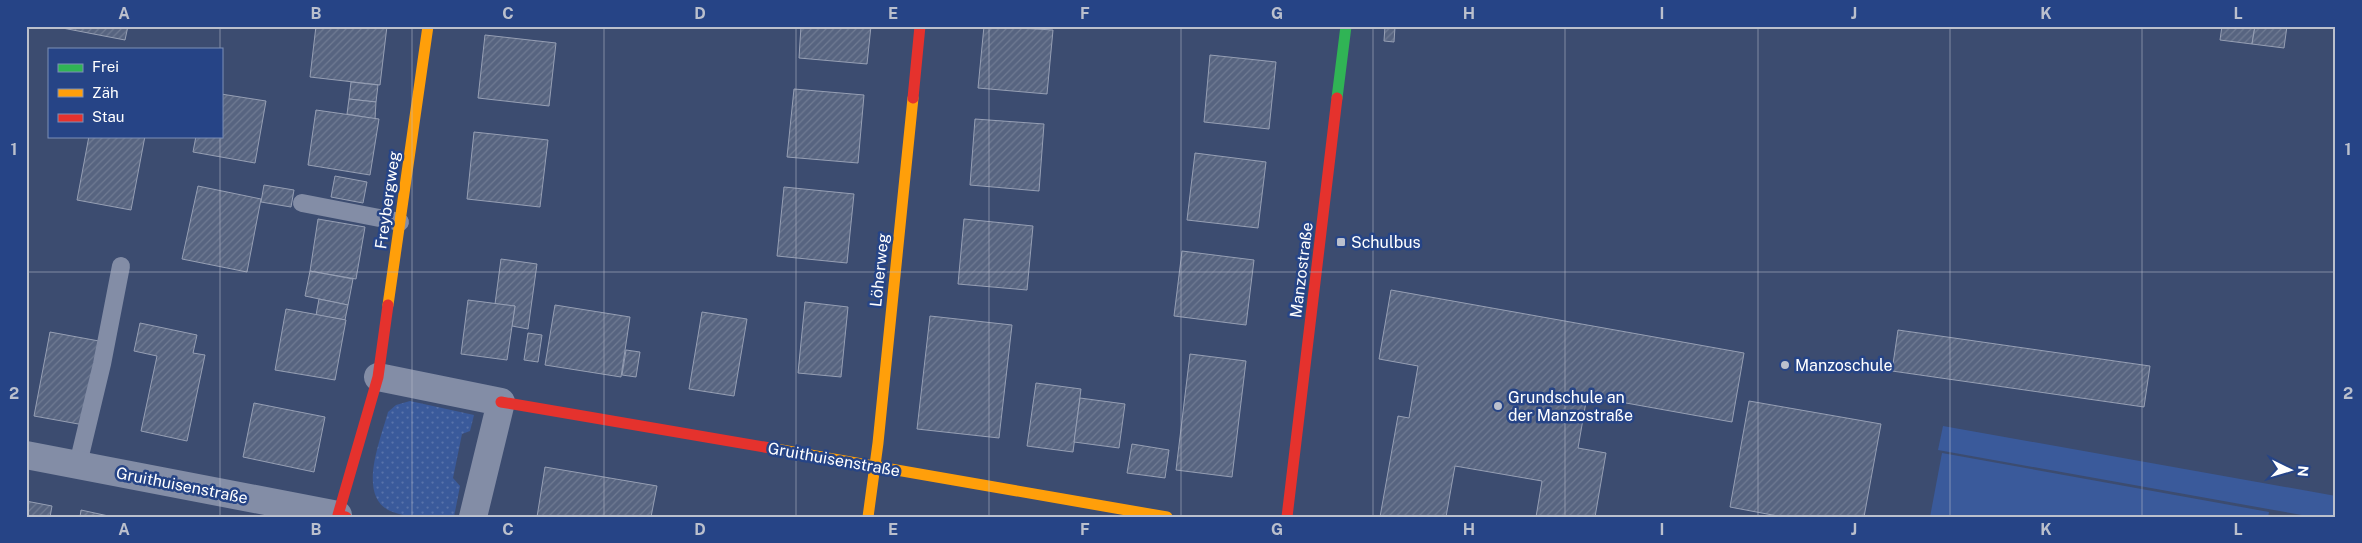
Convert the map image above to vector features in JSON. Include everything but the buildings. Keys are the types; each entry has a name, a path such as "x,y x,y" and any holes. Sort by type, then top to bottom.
{"street":[{"name":"Freybergweg","path":"342,516 378,377 428,26"},
{"name":"Löherweg","path":"868,517 920,26"},
{"name":"Manzostraße","path":"1287,517 1346,26"},
{"path":"378,377 501,402 473,517"},
{"name":"Gruithuisenstraße","path":"501,402 875,465 1167,517"},
{"name":"Gruithuisenstraße","path":"26,455 342,516"}],"lane":[{"path":"302,203 400,222"},
{"path":"78,464 102,364 121,266"}],"shaded area":[{"path":"410,401 474,415 470,431 462,434 453,478 460,486 454,517 407,516 393,512 382,505 375,495 373,482 376,452 388,412 396,405"},
{"path":"1943,426 2336,496 2336,517 2313,517 1938,450"},
{"path":"1942,453 2269,512 2268,517 1930,517"}],"traffic: fast":[{"path":"1337,98 1346,26"}],"traffic: slow":[{"path":"388,305 428,26"},
{"path":"868,517 878,443 913,98"},
{"path":"770,448 1167,517"}],"traffic: jam":[{"path":"913,98 920,26"},
{"path":"1287,517 1337,98"},
{"path":"346,517 338,515 378,377 388,305"},
{"path":"501,402 770,448"}],"place":[{"name":"Schulbus","path":"1341,242"},
{"name":"Manzoschule","path":"1785,365"},
{"name":"Grundschule an der Manzostraße","path":"1498,406"}]}
